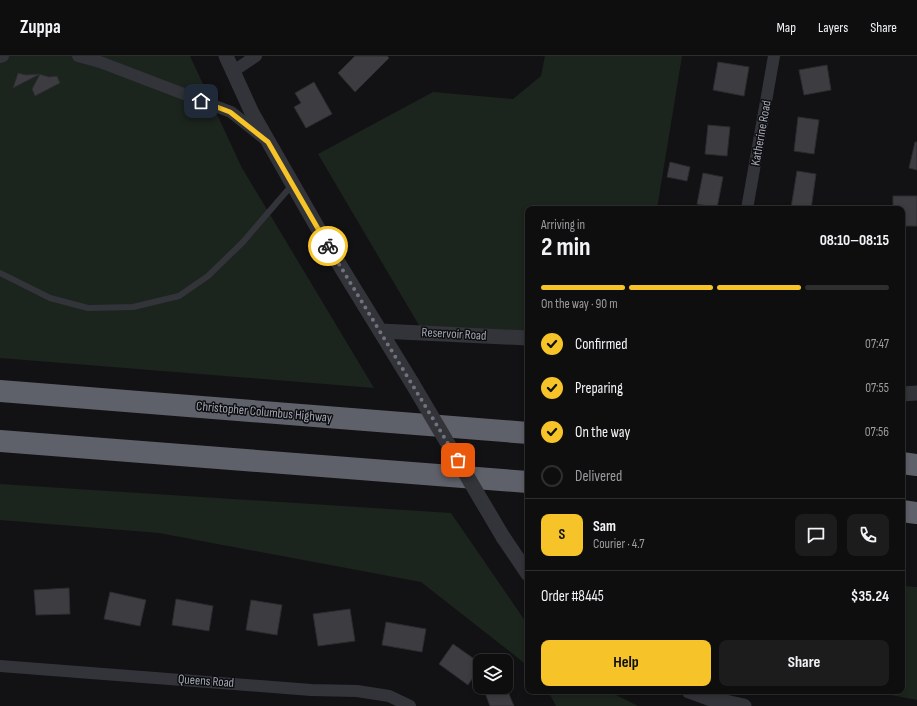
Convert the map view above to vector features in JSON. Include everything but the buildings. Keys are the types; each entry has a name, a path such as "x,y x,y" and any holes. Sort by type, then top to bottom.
{"highway":[{"name":"Christopher Columbus Highway","path":"0,391 525,434"},
{"path":"0,441 525,482"},
{"path":"905,464 917,465"},
{"path":"905,511 917,513"}],"street":[{"path":"78,56 100,62 230,112 268,142"},
{"path":"226,56 252,113 268,142 503,537 525,570"},
{"path":"232,72 256,56"},
{"name":"Katherine Road","path":"748,206 774,56"},
{"name":"Reservoir Road","path":"380,331 525,338"},
{"path":"905,394 917,393"},
{"name":"Queens Road","path":"0,666 311,690 357,691 389,696 410,706"},
{"path":"697,694 711,699 744,706"}],"lane":[{"path":"0,273 50,298 88,308 133,307 179,296 208,276 233,251 293,184"}],"shaded area":[{"path":"0,56 190,56 242,168 374,388 0,358"},
{"path":"545,56 682,56 657,206 525,206 525,333 420,327 318,154 433,92 513,99 541,76"},
{"path":"0,484 451,513 525,621 525,664 421,582 159,533 0,520"},
{"path":"905,586 917,587 917,700 886,694 905,694"},
{"path":"550,694 614,694 638,706 556,706"}],"way so far":[{"path":"328,246 458,460"}],"route":[{"path":"201,101 230,112 268,142 328,246"}]}
